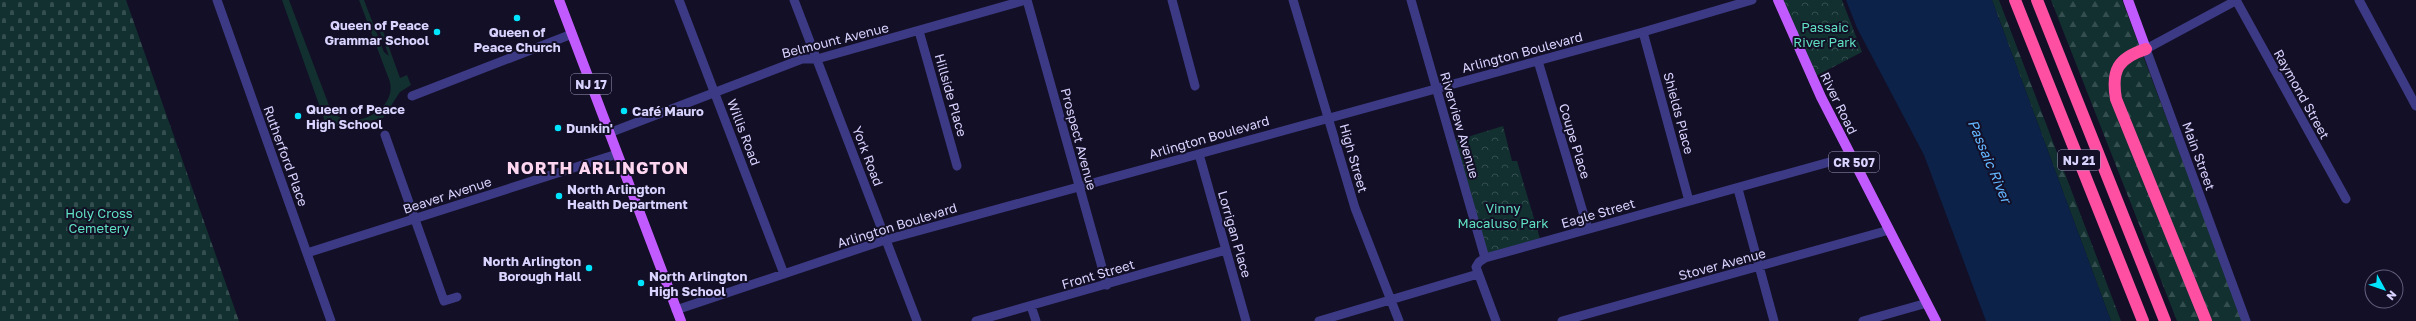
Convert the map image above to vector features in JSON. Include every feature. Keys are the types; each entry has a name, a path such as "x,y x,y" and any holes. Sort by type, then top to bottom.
{"highway":[{"name":"NJ 21","path":"2015,0 2144,321"},
{"name":"NJ 21","path":"2037,0 2165,321"},
{"path":"2041,0 2067,75"},
{"path":"2146,49 2131,54 2124,59 2118,67 2115,78 2116,99 2206,321"}],"main road":[{"name":"NJ 17","path":"558,0 681,321"},
{"name":"River Road","path":"1778,0 1821,97 1936,321"},
{"name":"Main Street","path":"2128,0 2146,49"}],"street":[{"name":"Rutherford Place","path":"217,0 331,321"},
{"name":"Willis Road","path":"679,0 784,274"},
{"name":"York Road","path":"794,0 917,321"},
{"name":"Belmount Avenue","path":"609,133 802,59 817,59 919,32 1027,0"},
{"name":"Prospect Avenue","path":"1027,0 1078,187 1107,285"},
{"path":"1172,0 1196,86"},
{"name":"High Street","path":"1293,0 1355,208 1399,321"},
{"name":"Riverview Avenue","path":"1411,0 1485,258"},
{"name":"Arlington Boulevard","path":"676,310 885,240 1643,32 1752,0"},
{"path":"2146,49 2236,0"},
{"name":"Raymond Street","path":"2236,0 2346,199"},
{"path":"2360,0 2416,106"},
{"name":"Hillside Place","path":"919,32 957,166"},
{"name":"Shields Place","path":"1643,32 1689,201"},
{"path":"412,96 572,34"},
{"name":"Main Street","path":"2146,49 2246,321"},
{"name":"Coupe Place","path":"1538,61 1588,229"},
{"path":"385,135 444,301 457,297"},
{"name":"Beaver Avenue","path":"307,254 617,154"},
{"name":"Lorrigan Place","path":"1199,154 1246,321"},
{"name":"Eagle Street","path":"1485,258 1689,201 1738,189 1851,156"},
{"path":"1738,189 1774,321"},
{"name":"Stover Avenue","path":"1562,321 1889,230"},
{"name":"Front Street","path":"976,321 1226,250"},
{"path":"1485,258 1479,262 1476,267 1496,321"},
{"path":"1319,321 1478,274"},
{"path":"1863,321 1927,303"},
{"path":"1031,306 1036,321"}],"green space":[{"name":"Holy Cross Cemetery","path":"0,0 126,0 239,321 0,321"},
{"path":"282,0 289,0 330,108 337,116 347,120 357,120 368,117 378,111 386,103 390,93 390,82 359,0 364,0 384,52 389,56 380,32 383,31 400,78 407,75 411,85 400,92 383,118 328,130"},
{"name":"Passaic River Park","path":"1778,0 1842,0 1862,52 1812,78"},
{"path":"1992,0 1999,0 2121,321 2111,321"},
{"path":"2051,0 2122,0 2243,321 2177,321"},
{"name":"Vinny Macaluso Park","path":"1503,126 1512,161 1517,161 1541,242 1485,258 1451,142"}],"water":[{"name":"Passaic River","path":"1846,0 1992,0 2111,321 1986,321 1924,155 1857,28"}],"place":[{"name":"Queen of Peace Church","path":"517,18"},
{"name":"Queen of Peace Grammar School","path":"437,32"},
{"name":"Café Mauro","path":"624,111"},
{"name":"Queen of Peace High School","path":"298,116"},
{"name":"Dunkin'","path":"558,128"},
{"name":"North Arlington Health Department","path":"559,196"},
{"name":"North Arlington Borough Hall","path":"589,268"},
{"name":"North Arlington High School","path":"641,283"}],"district":[{"name":"NORTH ARLINGTON","path":"598,167"}]}
